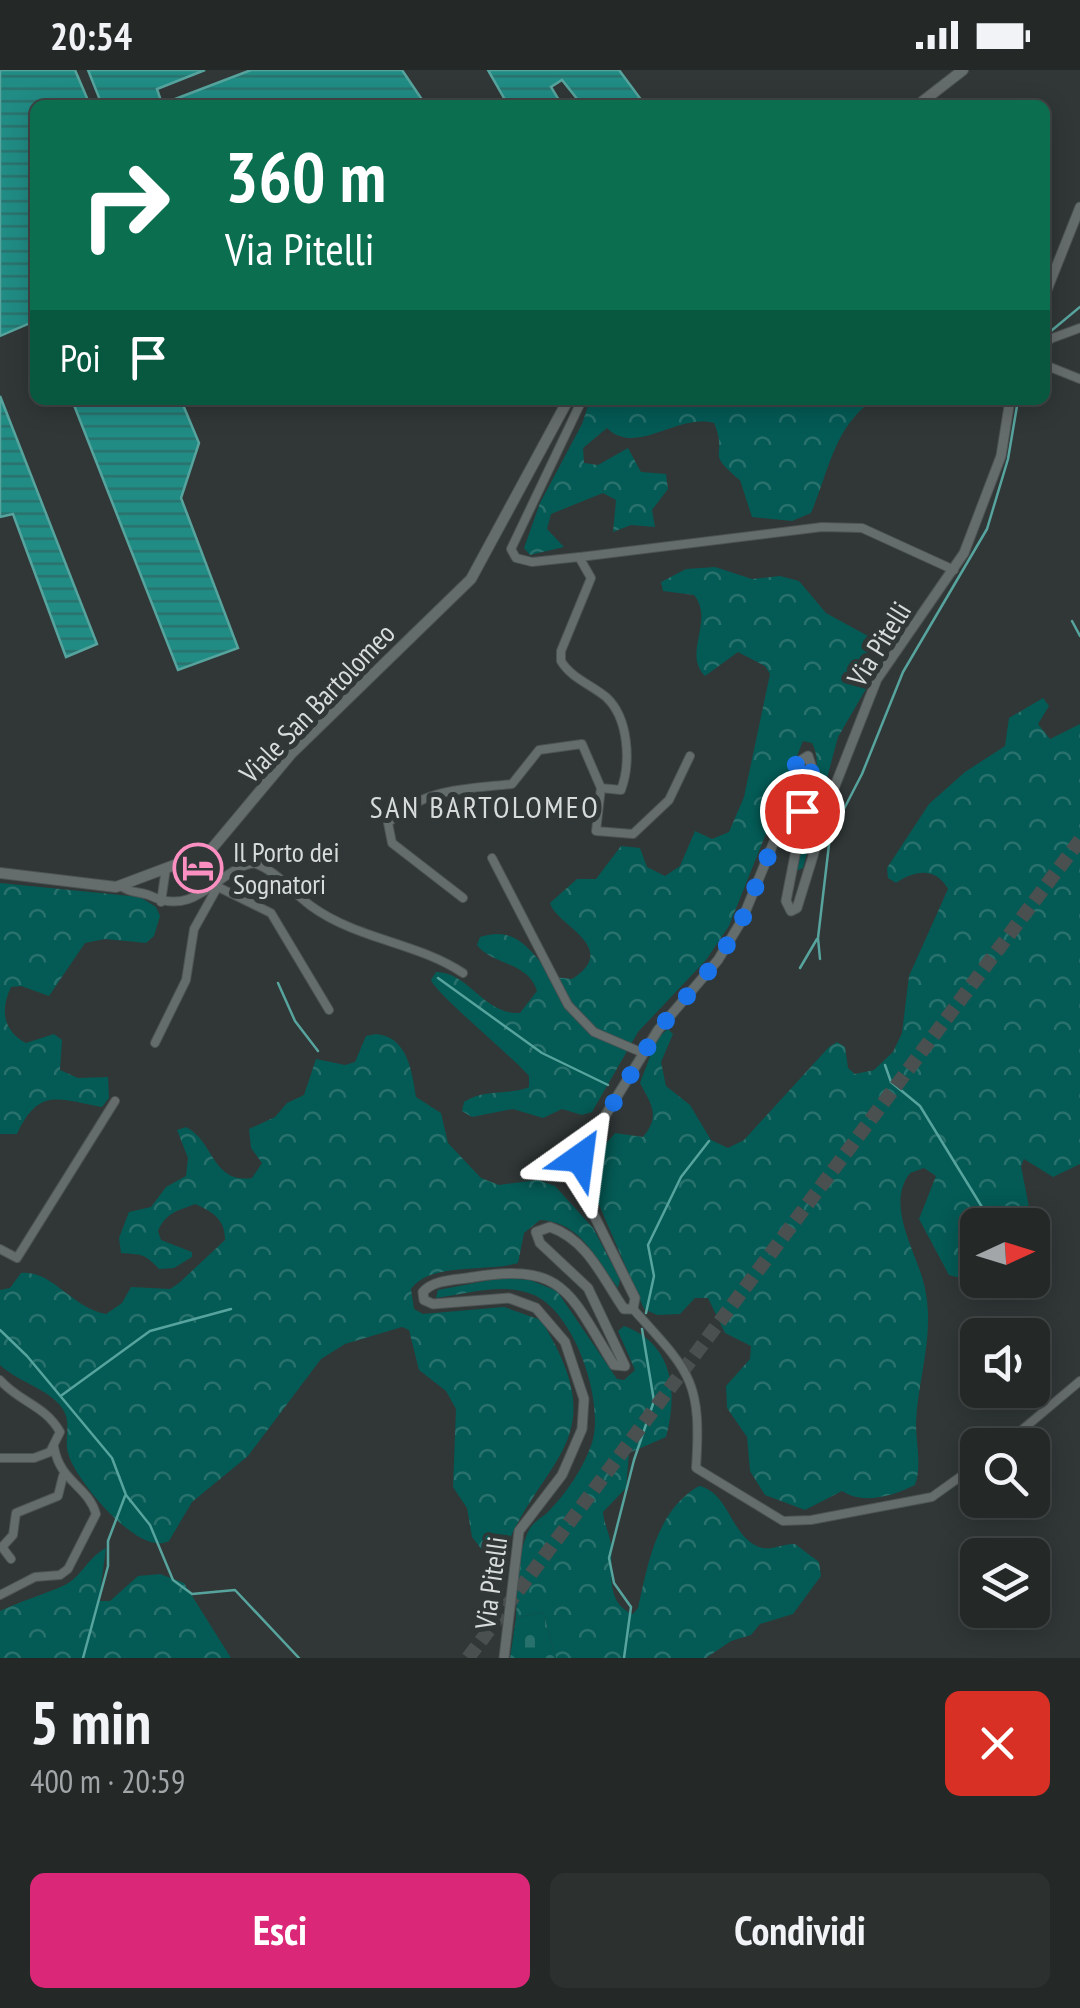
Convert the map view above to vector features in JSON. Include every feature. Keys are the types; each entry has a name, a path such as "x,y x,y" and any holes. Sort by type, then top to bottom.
{"main road":[{"path":"924,100 963,70"},
{"name":"Viale San Bartolomeo","path":"0,873 121,886 209,852 220,843 291,754 471,579 565,405"}],"street":[{"path":"1050,283 1080,208"},
{"path":"1050,339 1080,328"},
{"path":"1050,366 1080,378"},
{"path":"580,405 511,549 516,558 532,562 822,527 862,528 954,570"},
{"name":"Via Pitelli","path":"504,1658 519,1531 562,1475 582,1429 584,1399 565,1342 536,1308 509,1298 433,1304 424,1300 423,1292 436,1283 514,1270 545,1277 568,1291 614,1365 623,1367 626,1361 588,1288 537,1237 537,1230 550,1227 562,1231 596,1262 621,1306 626,1311 633,1309 635,1298 590,1210 579,1169 582,1150 643,1053 718,960 742,920 782,822 796,764 808,756 812,768 786,901 791,911 797,908 834,791 878,679 954,570 1001,456 1009,405"},
{"path":"579,557 591,578 561,651 561,662 609,700 623,725 627,773 620,790 601,788"},
{"path":"463,898 392,844 388,823 400,812 443,791 512,784 539,750 582,744 601,788 596,831 633,834 668,800 690,756"},
{"path":"492,858 568,1005 594,1032 643,1053"},
{"path":"155,1044 186,980 194,929 219,887 242,866 263,866 310,905 354,931 420,949 463,973"},
{"path":"160,902 166,868"},
{"path":"121,886 160,902 178,902 219,887 270,913 329,1010"},
{"path":"0,1249 17,1258 115,1101"},
{"path":"633,1309 692,1381 700,1410 696,1468 783,1520 811,1520 932,1497 960,1477"},
{"path":"0,1380 12,1396 50,1415 60,1432 54,1447 63,1476 93,1504 96,1514 74,1560 60,1574 35,1577 0,1596"},
{"path":"1024,1428 1080,1380"},
{"path":"0,1458 34,1458 54,1447"},
{"path":"11,1559 2,1547 13,1535 16,1513 58,1496 63,1476"}],"green space":[{"path":"588,405 867,405 841,437 811,513 792,521 752,517 740,480 719,458 714,423 686,424 631,438 618,436 607,428 583,448 584,463 598,465 628,448 641,472 666,474 668,489 652,510 655,527 631,525 613,532 616,500 603,493 551,514 547,529 564,547 530,555 524,548 540,503"},
{"path":"715,567 752,579 780,576 799,581 826,613 877,641 883,660 838,737 803,868 796,871 817,770 812,743 803,741 729,926 706,960 638,1032 592,1112 582,1115 562,1109 543,1118 513,1109 472,1117 462,1111 464,1102 480,1095 529,1087 529,1076 436,987 431,980 436,972 458,979 496,1007 520,1013 537,991 532,981 518,969 484,952 477,945 480,937 493,934 515,938 554,977 572,979 586,967 588,947 550,903 577,879 596,879 621,846 640,848 647,867 665,876 680,866 695,831 712,839 729,832 744,797 770,674 765,666 738,652 705,676 697,657 700,605 694,595 663,591 661,582 686,569"},
{"path":"1043,698 1049,706 1038,724 1050,739 1080,724 1080,1164 1053,1177 1024,1159 1021,1166 1029,1208 960,1208 960,1278 949,1275 919,1219 936,1176 924,1168 910,1173 903,1186 901,1213 924,1284 928,1320 917,1406 915,1485 878,1497 859,1498 842,1491 805,1510 765,1495 750,1471 747,1437 727,1408 726,1386 750,1359 751,1346 725,1333 708,1298 695,1298 680,1314 657,1315 644,1309 594,1193 593,1159 615,1133 643,1137 648,1130 652,1110 640,1083 657,1038 668,1029 673,1034 661,1062 666,1086 690,1105 711,1140 728,1148 744,1140 837,1042 845,1047 848,1068 855,1074 874,1070 893,1052 902,1033 909,976 948,889 937,877 924,873 896,883 888,878 887,868 929,804 965,772 1005,746 1009,718"},
{"path":"0,883 140,897 156,907 160,916 154,936 146,943 105,939 85,943 49,996 21,986 11,987 5,1012 12,1032 26,1043 54,1034 62,1040 60,1070 78,1078 108,1077 109,1098 102,1107 62,1100 42,1103 25,1119 17,1134 0,1134"},
{"path":"376,1034 402,1049 416,1097 441,1113 448,1143 481,1178 499,1185 538,1180 555,1186 593,1228 620,1279 618,1288 577,1235 555,1222 540,1220 524,1233 518,1263 445,1271 420,1280 411,1289 414,1309 423,1314 504,1307 541,1320 563,1361 572,1394 572,1421 565,1445 503,1554 490,1560 472,1537 467,1508 453,1487 456,1409 446,1391 419,1370 409,1330 402,1327 345,1344 321,1359 248,1456 192,1502 169,1541 142,1539 111,1515 74,1468 67,1449 66,1417 59,1404 0,1365 0,1290 10,1288 21,1273 32,1274 53,1283 82,1305 106,1314 122,1303 131,1287 170,1289 179,1283 225,1240 223,1227 212,1213 195,1204 173,1213 161,1225 161,1240 192,1252 192,1257 174,1268 159,1269 142,1255 121,1253 119,1238 129,1212 151,1207 166,1187 186,1176 188,1158 177,1130 186,1127 195,1133 229,1175 252,1178 262,1163 251,1148 249,1129 275,1117 287,1103 304,1095 316,1059 345,1065 355,1062 366,1036"},
{"path":"501,1278 530,1280 557,1291 617,1379 624,1380 635,1370 618,1331 624,1326 653,1345 668,1372 672,1404 666,1437 629,1453 626,1488 603,1512 611,1546 612,1585 624,1609 633,1614 638,1608 650,1557 663,1524 684,1497 699,1486 718,1497 744,1537 753,1544 767,1548 795,1544 819,1562 821,1576 793,1614 760,1624 751,1635 731,1641 706,1658 556,1658 543,1612 516,1618 518,1572 525,1538 567,1489 584,1462 595,1426 583,1360 574,1339 549,1305 534,1295 511,1289 436,1298 438,1290"},
{"path":"106,1548 99,1601 110,1601 138,1576 160,1574 184,1583 231,1658 0,1658 0,1611 69,1582"},
{"path":"543,1612 556,1658 510,1658 516,1618"}],"shaded area":[{"path":"0,70 75,70 88,100 30,100 30,323 0,336"},
{"path":"88,70 205,70 157,89 161,100 100,100"},
{"path":"251,70 402,70 422,100 172,100"},
{"path":"488,70 619,70 641,100 578,100 562,80 551,87 559,100 505,100"},
{"path":"0,396 97,644 66,657 13,514 0,517"},
{"path":"74,405 183,405 199,443 181,498 238,648 178,670"}],"waterway":[{"path":"1050,332 1080,307"},
{"path":"820,959 818,938 830,836 862,774 903,672 987,529 1008,459 1017,405"},
{"path":"1072,621 1080,636"},
{"path":"800,968 817,939"},
{"path":"438,978 542,1053 608,1085"},
{"path":"278,983 295,1021 318,1051"},
{"path":"885,1065 891,1082 920,1106 983,1208"},
{"path":"646,1313 654,1276 648,1245 681,1177 709,1141"},
{"path":"62,1395 150,1331 231,1309"},
{"path":"624,1658 631,1607 614,1583 609,1558 654,1401 642,1329"},
{"path":"0,1330 27,1356 112,1458 126,1495 150,1525 173,1580 192,1594 235,1590 299,1658"},
{"path":"83,1658 108,1566 108,1541 125,1496"}],"tunnel":[{"path":"468,1658 1080,840"}],"place":[{"name":"Il Porto dei Sognatori","path":"198,868"}],"district":[{"name":"SAN BARTOLOMEO","path":"485,808"}],"route":[{"path":"580,1158 658,1030 718,960 742,920 782,822 796,764 808,756 812,768 802,811"}]}
